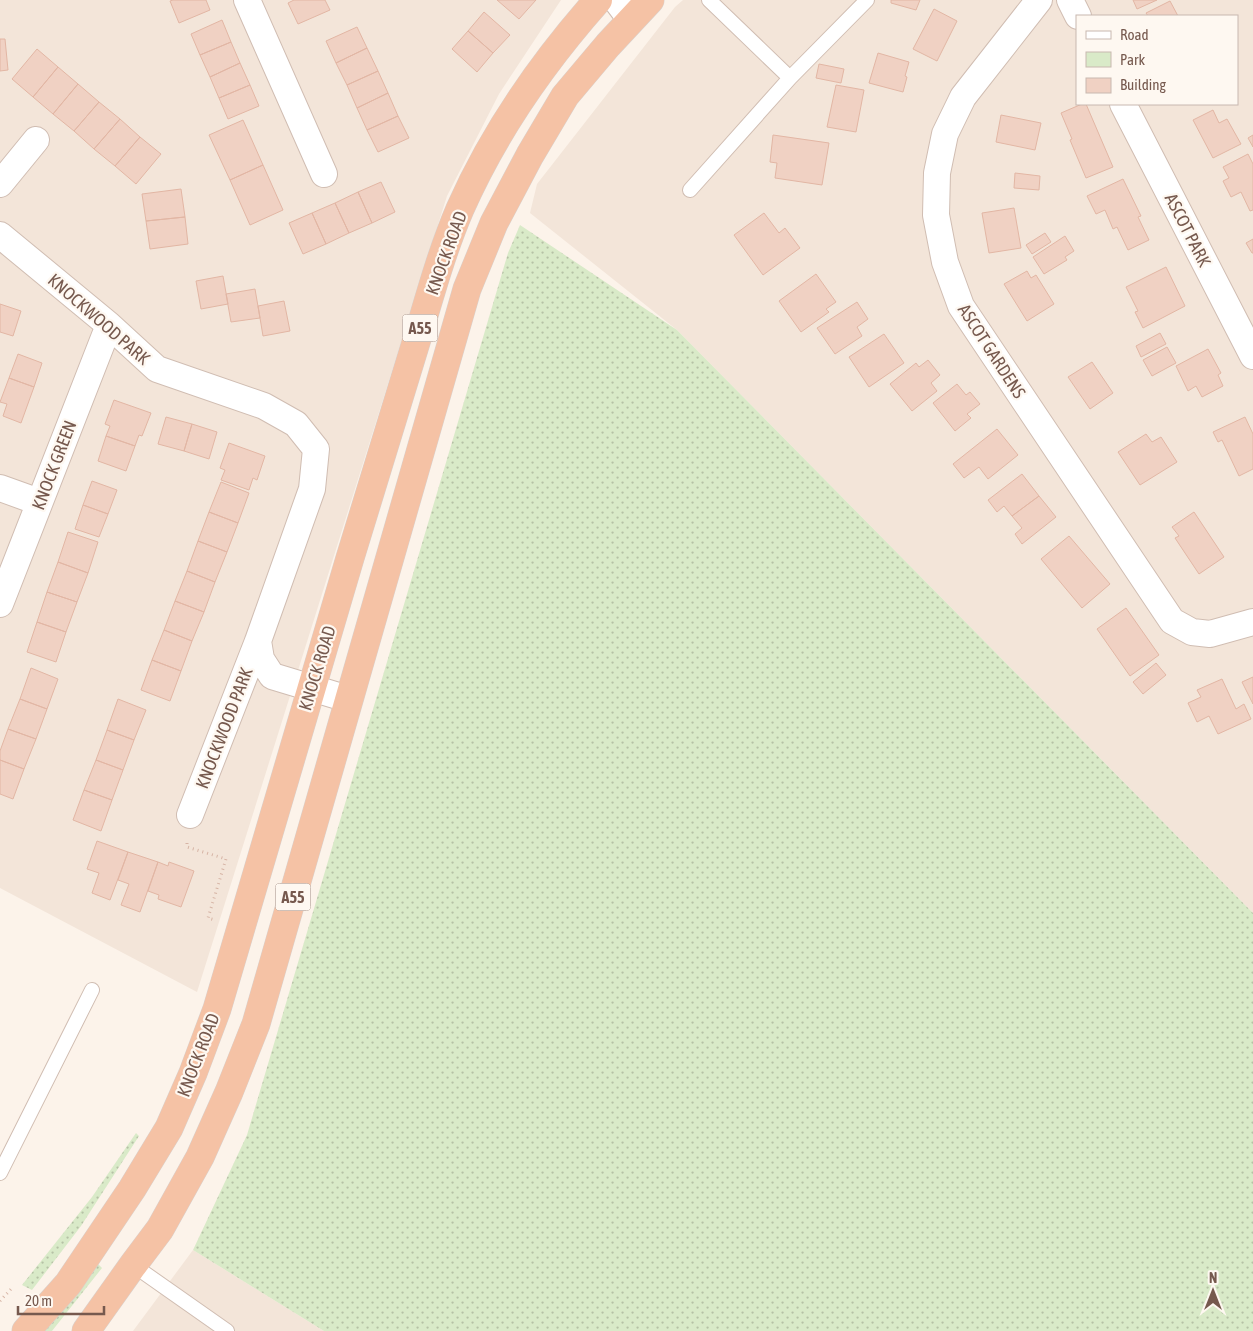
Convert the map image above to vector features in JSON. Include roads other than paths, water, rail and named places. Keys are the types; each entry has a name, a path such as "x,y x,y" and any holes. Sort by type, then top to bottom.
{"highway":[{"name":"KNOCK ROAD","path":"26,1331 68,1284 132,1190 169,1128 193,1073 216,1009 385,439 438,268 460,210 500,133 539,72 598,0"},
{"name":"KNOCK ROAD","path":"86,1331 160,1230 200,1157 229,1092 256,1024 467,289 494,223 530,155 565,96 624,10 650,0"}],"street":[{"path":"247,0 324,174"},
{"name":"ASCOT GARDENS","path":"1039,0 963,97 945,134 937,173 936,215 945,262 962,306 1172,621 1192,632 1210,634 1253,622"},
{"path":"1070,0 1078,15"},
{"name":"ASCOT PARK","path":"1124,105 1253,356"},
{"path":"0,184 36,140"},
{"name":"KNOCKWOOD PARK","path":"0,235 109,325 157,369 264,406 296,424 316,449 312,489 258,641 190,815"},
{"name":"KNOCK GREEN","path":"0,604 109,325"},
{"path":"0,488 39,502"},
{"name":"KNOCKWOOD PARK","path":"258,641 261,659 272,676 348,700"}],"lane":[{"path":"709,0 790,78"},
{"path":"690,190 790,78 867,0"},
{"path":"0,1173 92,990"},
{"path":"133,1265 211,1326 227,1331"}]}
